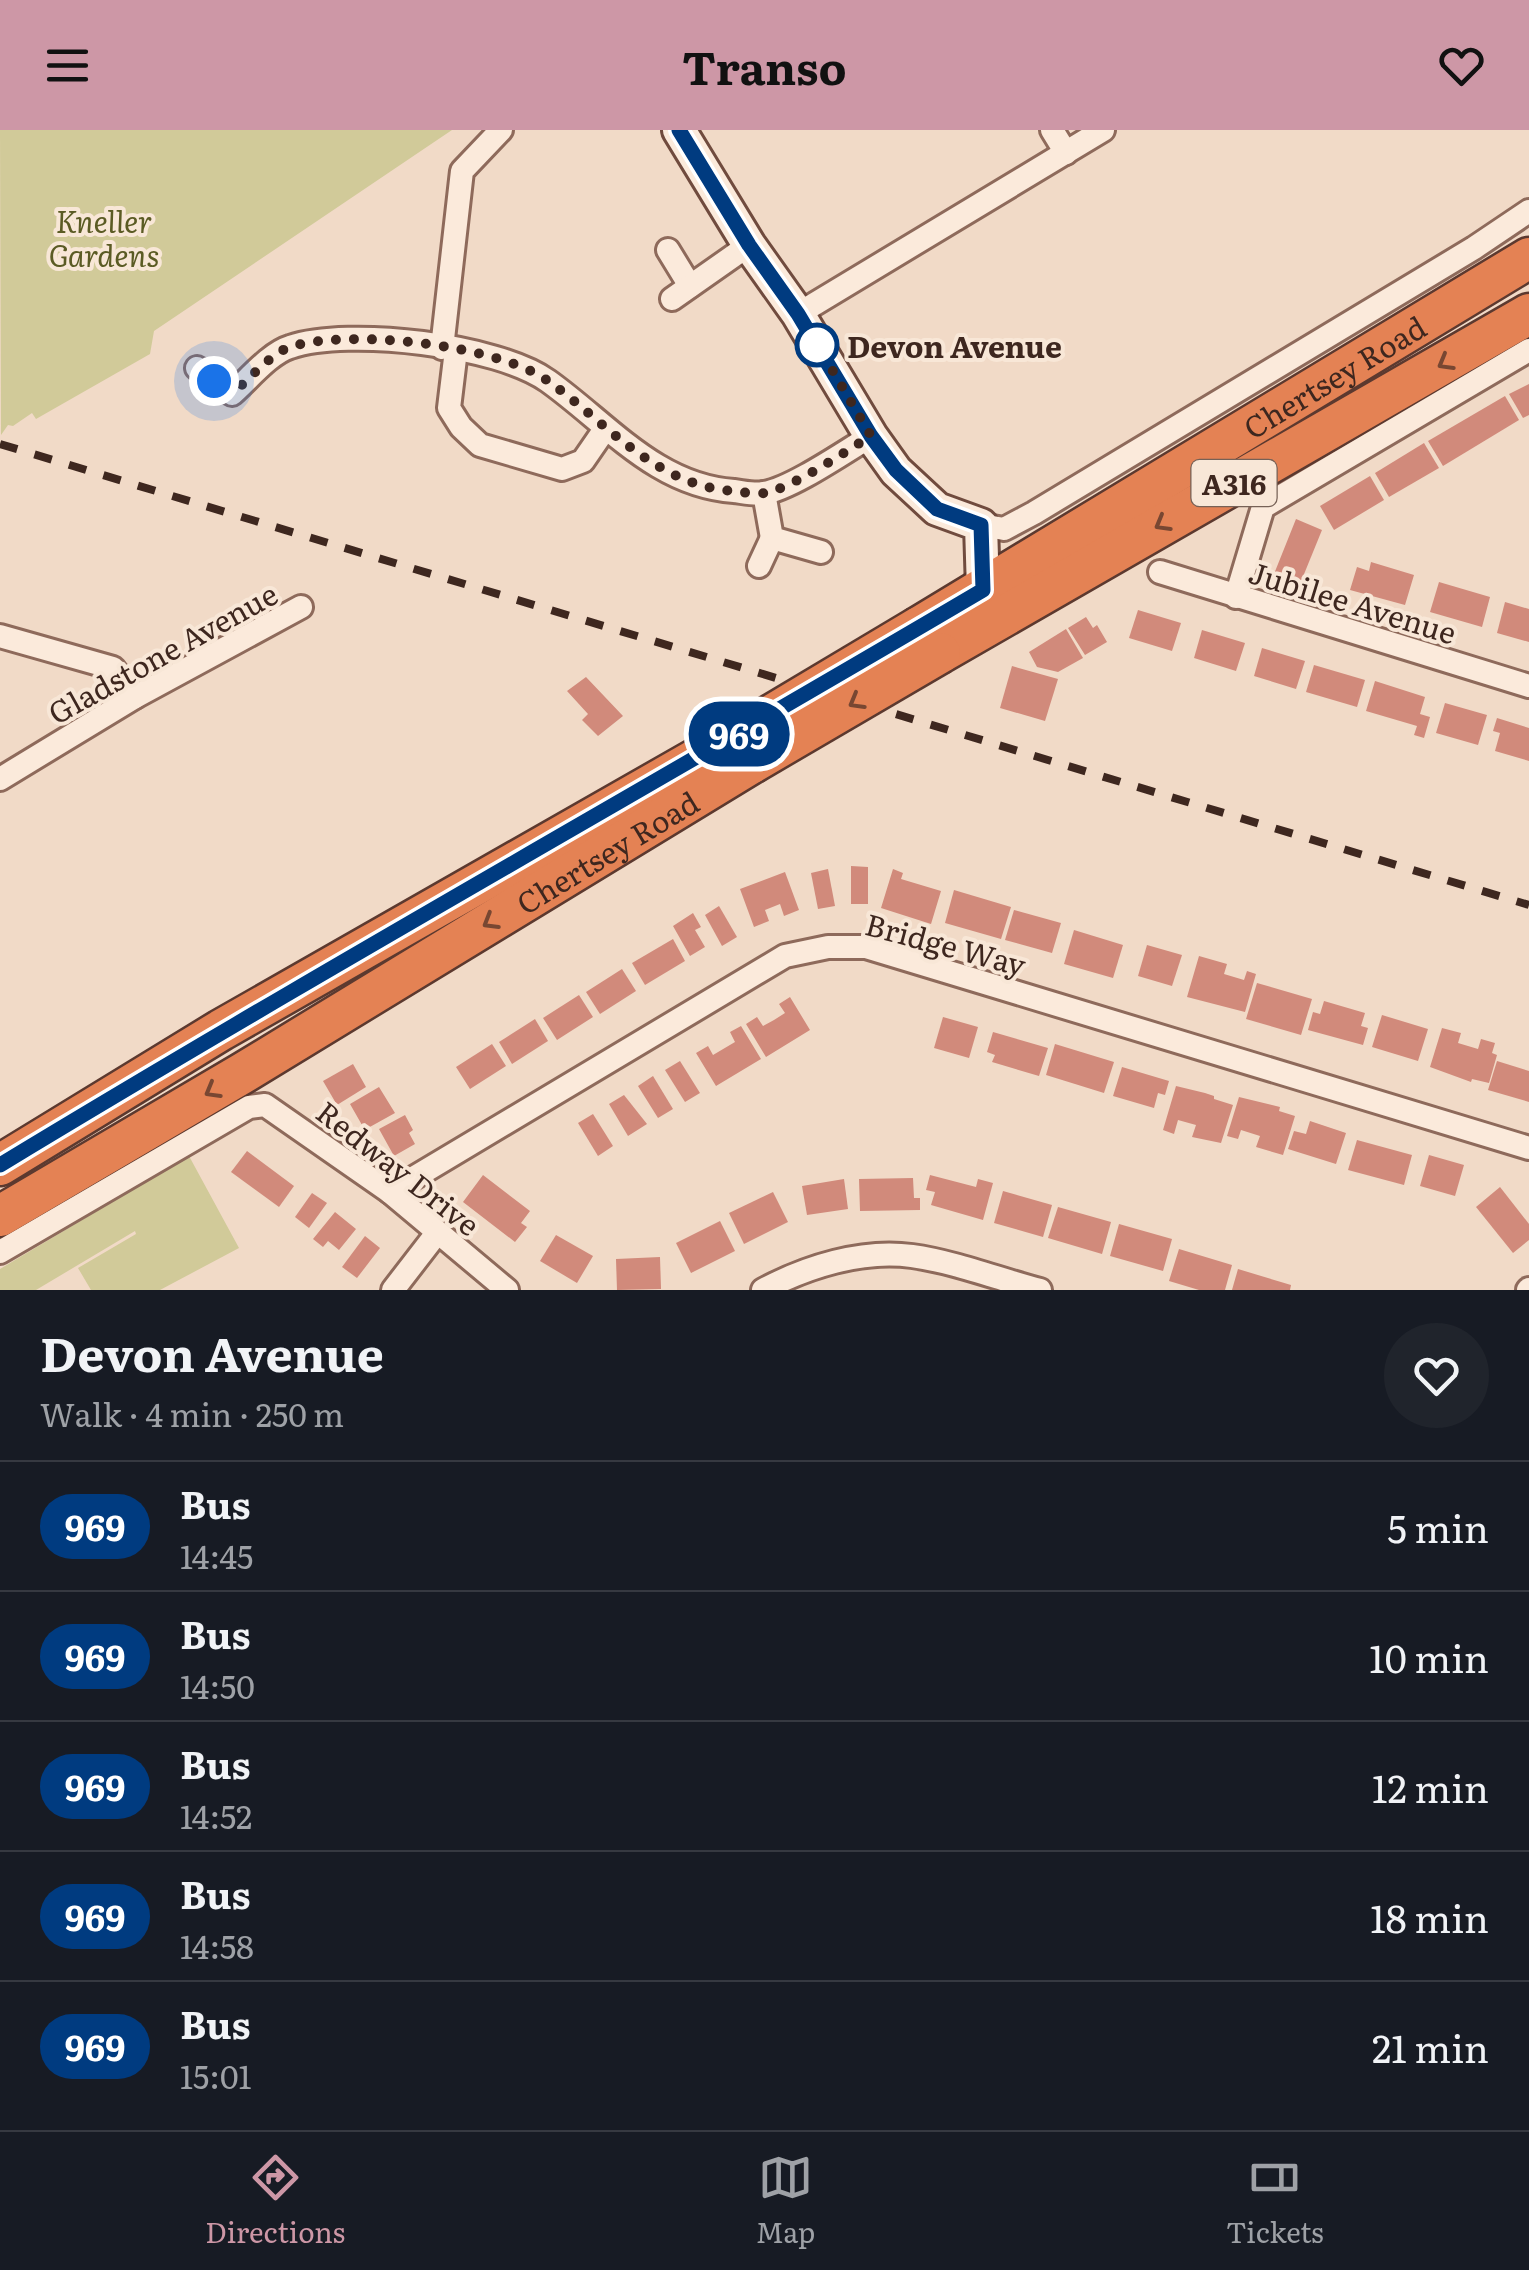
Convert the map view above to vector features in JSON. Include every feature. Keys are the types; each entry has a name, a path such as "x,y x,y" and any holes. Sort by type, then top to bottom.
{"highway":[{"name":"Chertsey Road","path":"929,640 983,590 1483,264 1529,258"},
{"name":"Chertsey Road","path":"0,1216 243,1073 740,752 929,640 1529,314"},
{"name":"Chertsey Road","path":"0,1165 221,1030 740,752"}],"street":[{"path":"501,130 462,171 449,349 450,408 461,427 480,445 562,469 583,462 604,429"},
{"path":"679,130 896,470 937,509 981,525 983,590"},
{"path":"1052,130 1066,153"},
{"path":"798,314 1103,130"},
{"name":"Chertsey Road","path":"981,525 1004,528 1034,513 1483,264 1529,211"},
{"path":"668,250 681,292 749,245"},
{"path":"198,368 232,394 286,347 348,338 381,339 504,358 547,380 604,429 671,475 719,490 764,494 820,468 871,436"},
{"path":"1236,596 1264,507 1529,350"},
{"path":"759,566 772,538 764,494"},
{"path":"772,538 820,552"},
{"name":"Jubilee Avenue","path":"1160,572 1529,686"},
{"name":"Gladstone Avenue","path":"0,779 136,697 301,607"},
{"path":"0,636 113,668 136,697"},
{"name":"Bridge Way","path":"390,1192 785,956 828,947 866,948 1529,1148"},
{"name":"Redway Drive","path":"0,1252 249,1107 265,1105 390,1192 507,1290"},
{"path":"393,1290 436,1232"},
{"path":"763,1290 792,1274 842,1259 910,1255 1040,1290"}],"green space":[{"name":"Kneller Gardens","path":"0,130 452,130 154,331 150,354 36,419 32,413 13,426 8,425 1,435"},
{"path":"189,1156 239,1248 160,1290 91,1290 78,1268 136,1234 135,1231 36,1290 0,1290 0,1269"}],"building":[{"path":"1529,384 1529,415 1523,418 1509,394"},
{"path":"1505,396 1519,420 1443,466 1428,441"},
{"path":"1424,443 1439,468 1389,497 1375,473"},
{"path":"1370,476 1384,500 1334,530 1320,506"},
{"path":"1296,519 1322,530 1300,584 1274,574"},
{"path":"1371,562 1414,575 1405,605 1350,590 1357,567 1369,571"},
{"path":"1439,582 1490,597 1482,627 1430,612"},
{"path":"1505,602 1529,609 1529,642 1497,633"},
{"path":"1138,610 1181,623 1172,651 1129,638"},
{"path":"1086,617 1093,628 1097,625 1107,642 1085,655 1068,628"},
{"path":"1066,629 1083,658 1058,672 1037,667 1029,652"},
{"path":"1202,630 1245,643 1236,671 1194,658"},
{"path":"1262,648 1305,661 1296,689 1254,676"},
{"path":"1314,665 1365,680 1357,707 1306,692"},
{"path":"1012,666 1058,679 1045,721 1000,708"},
{"path":"586,677 623,716 598,736 582,720 588,714 567,691"},
{"path":"1375,681 1425,697 1420,714 1430,717 1424,738 1414,735 1417,726 1366,711"},
{"path":"1445,703 1487,715 1478,745 1436,733"},
{"path":"1497,718 1529,728 1529,761 1495,751 1500,733 1493,731"},
{"path":"851,866 868,867 868,904 851,904"},
{"path":"828,869 835,906 818,909 811,873"},
{"path":"893,869 903,873 901,879 941,891 931,924 881,908"},
{"path":"785,872 799,910 784,916 780,904 765,910 769,921 754,927 740,889"},
{"path":"954,890 1011,907 1001,939 945,923"},
{"path":"719,906 737,937 722,946 705,915"},
{"path":"1014,910 1061,923 1052,953 1005,940"},
{"path":"693,913 701,927 695,930 705,947 690,956 673,926"},
{"path":"1074,930 1123,945 1113,978 1064,964"},
{"path":"673,939 685,961 645,985 632,963"},
{"path":"1147,945 1182,955 1172,986 1138,976"},
{"path":"1199,956 1227,964 1224,974 1244,980 1247,971 1256,974 1245,1012 1187,997"},
{"path":"622,969 636,991 600,1014 586,992"},
{"path":"1257,983 1312,999 1301,1035 1246,1019"},
{"path":"579,995 593,1017 557,1040 543,1018"},
{"path":"790,997 810,1030 766,1057 746,1024 757,1017 763,1026 774,1020 785,1013 779,1004"},
{"path":"1324,1001 1365,1013 1361,1026 1368,1028 1363,1045 1308,1030 1313,1012 1320,1014"},
{"path":"1382,1015 1428,1029 1418,1061 1372,1047"},
{"path":"943,1017 978,1027 969,1058 934,1048"},
{"path":"535,1019 548,1041 512,1064 499,1042"},
{"path":"741,1026 761,1059 716,1086 696,1053 708,1046 713,1055 735,1042 730,1032"},
{"path":"1442,1028 1461,1033 1458,1043 1478,1049 1481,1039 1495,1043 1492,1053 1497,1055 1489,1083 1472,1079 1471,1082 1430,1067"},
{"path":"993,1032 1048,1048 1039,1076 992,1062 995,1055 987,1052"},
{"path":"492,1044 506,1066 470,1089 456,1067"},
{"path":"1055,1044 1114,1062 1104,1093 1046,1075"},
{"path":"680,1061 700,1093 685,1102 665,1070"},
{"path":"1497,1061 1529,1071 1529,1102 1488,1090"},
{"path":"353,1064 366,1087 337,1105 323,1081"},
{"path":"1122,1067 1169,1081 1165,1095 1158,1093 1154,1108 1113,1096"},
{"path":"653,1076 673,1109 658,1118 638,1086"},
{"path":"1176,1086 1233,1105 1221,1143 1192,1137 1196,1125 1178,1120 1174,1134 1163,1130"},
{"path":"379,1087 395,1113 368,1128 350,1104"},
{"path":"624,1095 647,1124 628,1136 609,1104"},
{"path":"1239,1097 1280,1107 1279,1111 1295,1116 1283,1155 1256,1147 1260,1136 1241,1130 1238,1139 1227,1136"},
{"path":"593,1114 613,1146 598,1156 578,1123"},
{"path":"405,1115 415,1144 394,1156 379,1129"},
{"path":"1310,1121 1346,1133 1336,1164 1288,1149 1294,1131 1306,1134"},
{"path":"1357,1140 1412,1155 1404,1185 1348,1170"},
{"path":"247,1151 294,1186 279,1207 231,1172"},
{"path":"1429,1155 1464,1165 1455,1196 1420,1186"},
{"path":"483,1175 530,1211 521,1223 527,1227 515,1242 463,1202"},
{"path":"930,1175 976,1187 978,1179 993,1183 983,1220 931,1205 935,1192 926,1190"},
{"path":"913,1178 914,1198 920,1198 920,1210 860,1211 859,1179"},
{"path":"844,1179 848,1209 807,1215 802,1186"},
{"path":"1500,1187 1529,1224 1529,1240 1513,1253 1476,1207"},
{"path":"1003,1191 1052,1205 1043,1237 994,1223"},
{"path":"773,1192 788,1222 744,1244 729,1213"},
{"path":"312,1193 327,1203 309,1228 295,1217"},
{"path":"1058,1207 1111,1222 1102,1254 1048,1238"},
{"path":"335,1212 356,1229 339,1250 328,1241 323,1247 313,1239"},
{"path":"720,1221 735,1251 691,1273 676,1243"},
{"path":"1119,1224 1172,1239 1163,1271 1110,1256"},
{"path":"556,1235 593,1256 577,1283 540,1261"},
{"path":"365,1236 380,1248 357,1278 342,1267"},
{"path":"1179,1249 1232,1265 1225,1290 1199,1290 1169,1281"},
{"path":"660,1257 661,1289 617,1290 616,1259"},
{"path":"1238,1269 1291,1285 1290,1290 1232,1290"}],"railway":[{"path":"0,444 1529,905"}],"bus line":[{"name":"969","path":"0,1165 221,1030 728,741 983,590 981,525 937,509 896,470 679,130"}],"place":[{"name":"Devon Avenue","path":"817,345"}],"route":[{"path":"214,381 232,394 286,347 331,338 381,339 504,358 547,380 604,429 671,475 719,490 764,494 820,468 871,436 814,339 817,345"}]}
